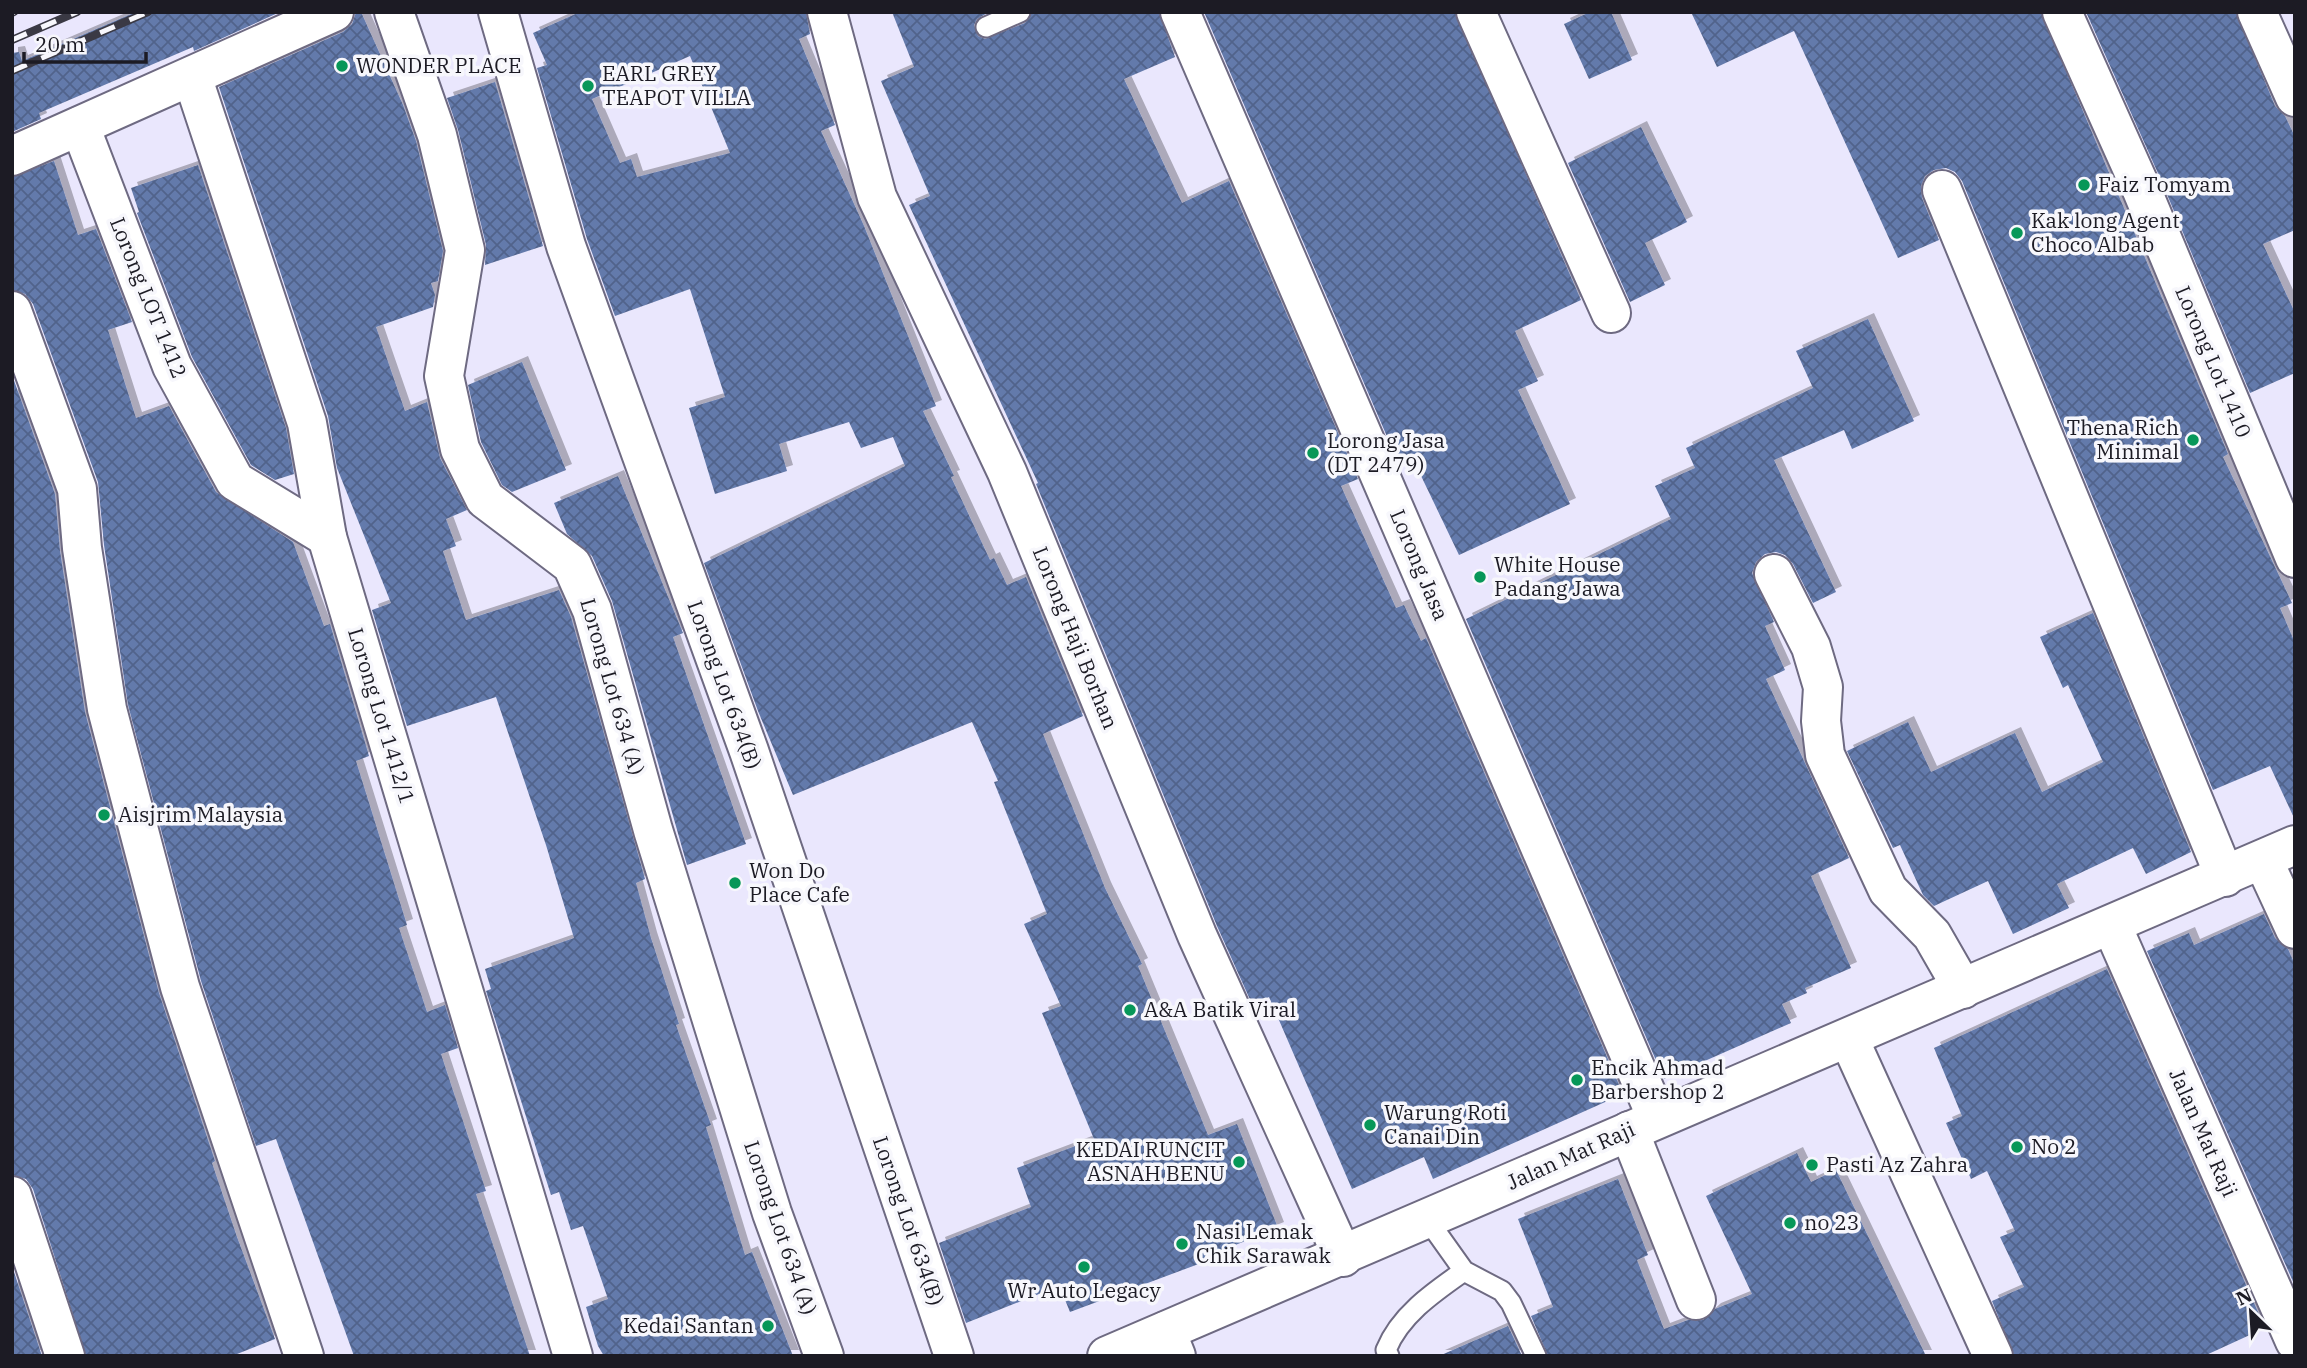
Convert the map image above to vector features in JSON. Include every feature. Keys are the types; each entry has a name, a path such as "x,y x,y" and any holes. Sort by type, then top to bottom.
{"street":[{"path":"12,156 334,12"},
{"name":"Lorong Lot 634 (A)","path":"394,12 437,135 465,250 444,376 460,449 485,499 572,565 592,610 653,830 772,1213 824,1356"},
{"name":"Lorong Lot 634(B)","path":"498,12 566,246 749,751 954,1356"},
{"name":"Lorong Haji Borhan","path":"827,12 877,197 1007,472 1197,935 1343,1257"},
{"name":"Lorong Jasa","path":"1180,12 1643,1125 1696,1300"},
{"path":"1476,12 1611,313"},
{"name":"Lorong Lot 1410","path":"2062,12 2141,188 2295,558"},
{"path":"2257,12 2295,97"},
{"name":"Lorong Lot 1412/1","path":"192,76 307,423 327,537 573,1356"},
{"name":"Lorong LOT 1412","path":"80,126 172,366 235,481 327,537"},
{"path":"1942,190 2225,877"},
{"path":"12,311 77,489 82,548 107,709 180,988 304,1356"},
{"path":"1774,574 1811,647 1823,687 1821,721 1825,755 1888,890 1932,934 1963,989"},
{"path":"2279,852 2295,929"},
{"name":"Jalan Mat Raji","path":"1107,1356 1171,1343 1343,1257 1427,1219 2279,852"},
{"name":"Jalan Mat Raji","path":"2112,926 2295,1341"},
{"path":"1849,1039 1993,1356"},
{"path":"12,1196 65,1356"}],"lane":[{"path":"986,27 1020,12"},
{"path":"1427,1219 1464,1271 1502,1291 1511,1303 1536,1356"},
{"path":"1389,1356 1386,1350 1394,1332 1435,1292 1464,1271"}],"building":[{"path":"136,12 280,12 194,51 193,47 39,113 41,119 12,132 12,53 19,52 22,61"},
{"path":"356,12 361,12 403,105 416,141 443,251 438,281 431,283 435,295 433,307 376,327 405,411 427,402 440,458 467,510 446,519 456,546 443,551 466,620 559,590 571,617 645,879 636,883 651,938 679,1024 676,1025 711,1125 706,1127 745,1255 752,1252 793,1356 604,1356 598,1346 586,1307 608,1299 583,1226 571,1230 559,1192 551,1195 486,991 491,989 485,969 574,938 496,697 407,726 372,610 391,603 337,468 328,416 219,87 343,32 352,24"},
{"path":"580,12 806,12 810,34 799,39 835,125 821,131 864,226 936,406 923,411 990,560 994,558 1007,585 1026,577 1083,716 1043,734 1105,888 1142,964 1138,966 1208,1135 1237,1124 1278,1228 1210,1255 1212,1259 1070,1312 1061,1290 1046,1296 1044,1292 966,1323 939,1243 1031,1207 1017,1168 1094,1139 1042,1013 1061,1006 1024,924 1047,914 994,782 998,781 972,722 793,795 758,711 704,563 905,466 893,437 861,448 849,422 779,444 787,471 715,494 689,408 725,397 690,289 615,316 587,239 537,68 547,65 533,33","holes":["690,56 730,153 637,177 631,159 620,163 592,99"]},
{"path":"892,12 989,12 977,19 974,25 978,36 985,39 1025,23 1032,12 1159,12 1175,57 1124,79 1182,203 1229,181 1358,479 1341,486 1396,608 1404,605 1421,641 1426,638 1623,1094 1433,1179 1424,1157 1352,1189 1269,997 1252,1004 1217,926 1036,484 1038,483 909,205 930,196 881,81 914,67"},
{"path":"1204,12 1455,12 1581,300 1515,331 1538,381 1518,390 1570,504 1459,555 1412,457 1398,462"},
{"path":"1590,12 1611,12 1632,60 1589,79 1564,24"},
{"path":"1691,12 2041,12 2228,454 2223,457 2292,603 2280,608 2295,643 2295,820 2270,766 2213,790 1962,181 1955,172 1946,168 1934,170 1925,176 1921,186 1922,198 1939,240 1898,258 1794,31 1717,67"},
{"path":"2086,12 2236,12 2275,106 2285,116 2295,137 2295,230 2263,244 2295,313 2295,373 2250,393 2161,180"},
{"path":"495,82 543,246 485,265 486,245 458,130 447,98"},
{"path":"1641,127 1687,222 1645,243 1665,285 1630,302 1568,163"},
{"path":"54,161 78,235 96,229 132,322 108,330 136,418 169,406 216,492 293,542 324,626 330,624 369,756 356,761 407,925 399,928 427,1012 445,1005 458,1048 441,1054 486,1191 476,1194 530,1356 354,1356 276,1139 256,1146 201,981 128,705 104,545 98,482 33,304 25,294 12,290 12,177"},
{"path":"198,165 286,428 294,474 275,480 251,465 192,357 137,213 139,212 131,188"},
{"path":"1868,319 1914,421 1852,449 1844,430 1774,460 1836,592 1813,603 1793,564 1785,555 1776,552 1765,554 1756,562 1752,573 1774,622 1765,626 1785,670 1766,679 1849,858 1811,876 1851,968 1805,988 1807,993 1782,1004 1791,1023 1664,1079 1466,619 1671,519 1655,486 1695,468 1686,448 1813,388 1796,351"},
{"path":"522,362 566,470 512,492 502,485 481,442 468,385"},
{"path":"12,375 55,494 60,551 85,712 159,993 215,1161 212,1163 275,1339 232,1356 86,1356 33,1189 26,1179 12,1175"},
{"path":"618,476 683,633 673,637 746,844 687,865 612,601 592,556 567,534 554,503"},
{"path":"2093,613 2191,852 2146,874 2133,848 2057,884 2069,908 2013,934 1988,881 1934,906 1923,895 1900,845 1893,848 1847,751 1908,722 1931,772 2015,733 2042,792 2103,762 2068,685 2063,688 2040,637"},
{"path":"2264,914 2275,938 2288,949 2295,965 2295,1286 2147,951 2189,933 2194,945"},
{"path":"2107,969 2265,1328 2204,1356 2014,1356 1992,1301 2024,1287 2000,1237 2015,1231 1987,1171 1971,1179 1946,1123 1962,1116 1934,1048"},
{"path":"1797,1153 1811,1182 1836,1170 1926,1356 1548,1356 1531,1316 1553,1307 1518,1219 1618,1179 1648,1255 1637,1260 1664,1329 1688,1320 1703,1320 1715,1309 1752,1294 1706,1196"},
{"path":"12,1266 42,1356 12,1356"},
{"path":"1508,1326 1522,1356 1439,1356"}],"railway":[{"path":"12,40 77,12"},
{"path":"12,71 148,12"}],"place":[{"name":"WONDER PLACE","path":"342,66"},
{"name":"EARL GREY TEAPOT VILLA","path":"588,86"},
{"name":"Faiz Tomyam","path":"2084,185"},
{"name":"Kak long Agent Choco Albab","path":"2017,233"},
{"name":"Thena Rich Minimal","path":"2193,440"},
{"name":"Lorong Jasa (DT 2479)","path":"1313,453"},
{"name":"White House Padang Jawa","path":"1480,577"},
{"name":"Aisjrim Malaysia","path":"104,815"},
{"name":"Won Do Place Cafe","path":"735,883"},
{"name":"A&A Batik Viral","path":"1130,1010"},
{"name":"Encik Ahmad Barbershop 2","path":"1577,1080"},
{"name":"Warung Roti Canai Din","path":"1370,1125"},
{"name":"No 2","path":"2017,1147"},
{"name":"KEDAI RUNCIT ASNAH BENU","path":"1239,1162"},
{"name":"Pasti Az Zahra","path":"1812,1165"},
{"name":"no 23","path":"1790,1223"},
{"name":"Nasi Lemak Chik Sarawak","path":"1182,1244"},
{"name":"Wr Auto Legacy","path":"1084,1267"},
{"name":"Kedai Santan","path":"768,1326"}]}
